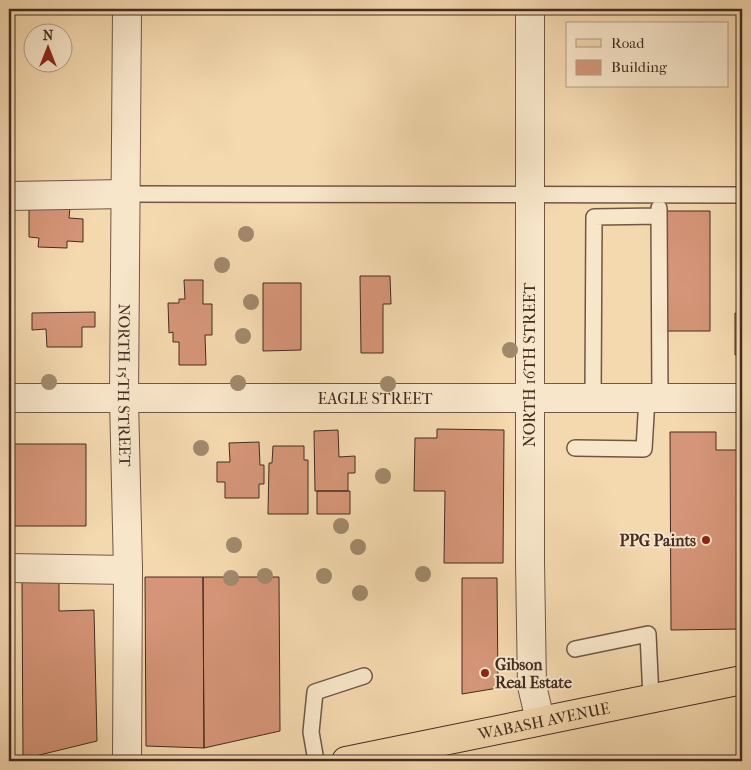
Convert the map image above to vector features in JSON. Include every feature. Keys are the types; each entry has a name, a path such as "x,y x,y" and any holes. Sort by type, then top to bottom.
{"main road":[{"name":"WABASH AVENUE","path":"346,761 385,757 540,720 742,680"}],"street":[{"name":"NORTH 15TH STREET","path":"127,9 124,399 128,570 127,761"},
{"name":"NORTH 16TH STREET","path":"530,9 528,397 532,686 540,720"},
{"path":"9,196 126,194"},
{"name":"EAGLE STREET","path":"9,398 742,398"},
{"path":"9,568 128,570"}],"lane":[{"path":"126,194 742,196"},
{"path":"575,448 644,449 653,398 659,196"},
{"path":"593,398 594,217 659,216"},
{"path":"575,649 648,634 651,698"},
{"path":"316,761 311,732 315,692 364,676"}],"building":[{"path":"29,206 70,207 69,218 83,219 83,242 67,241 67,248 38,247 39,238 29,237"},
{"path":"664,211 710,211 710,331 664,331"},
{"path":"360,276 390,276 391,304 383,304 383,353 361,353"},
{"path":"184,280 203,280 203,304 212,304 212,335 205,335 206,365 179,365 179,342 173,342 173,332 169,333 168,303 179,303 179,299 185,299"},
{"path":"263,283 301,283 301,350 263,351"},
{"path":"95,312 95,327 82,327 82,347 47,347 46,329 32,330 32,313"},
{"path":"735,313 742,313 742,355 735,355"},
{"path":"437,429 504,430 503,563 444,563 445,491 414,491 415,438 437,438"},
{"path":"338,430 339,457 355,456 355,473 348,473 348,491 315,491 314,431"},
{"name":"PPG Paints","path":"670,432 716,432 716,450 742,450 742,629 671,630"},
{"path":"259,442 260,465 264,465 264,484 259,484 259,498 225,498 225,482 217,482 217,462 230,462 229,443"},
{"path":"14,444 86,444 86,526 14,526"},
{"path":"273,446 304,446 304,460 308,460 308,514 268,514 269,463 272,463"},
{"path":"317,491 350,491 350,514 317,514"},
{"path":"145,577 203,577 204,748 146,746"},
{"path":"203,577 279,577 280,731 204,748"},
{"path":"462,578 497,578 498,688 462,694"},
{"path":"59,580 59,611 94,610 97,741 23,759 22,581"}],"place":[{"name":"PPG Paints","path":"706,540"},
{"name":"Gibson Real Estate","path":"485,673"}]}
